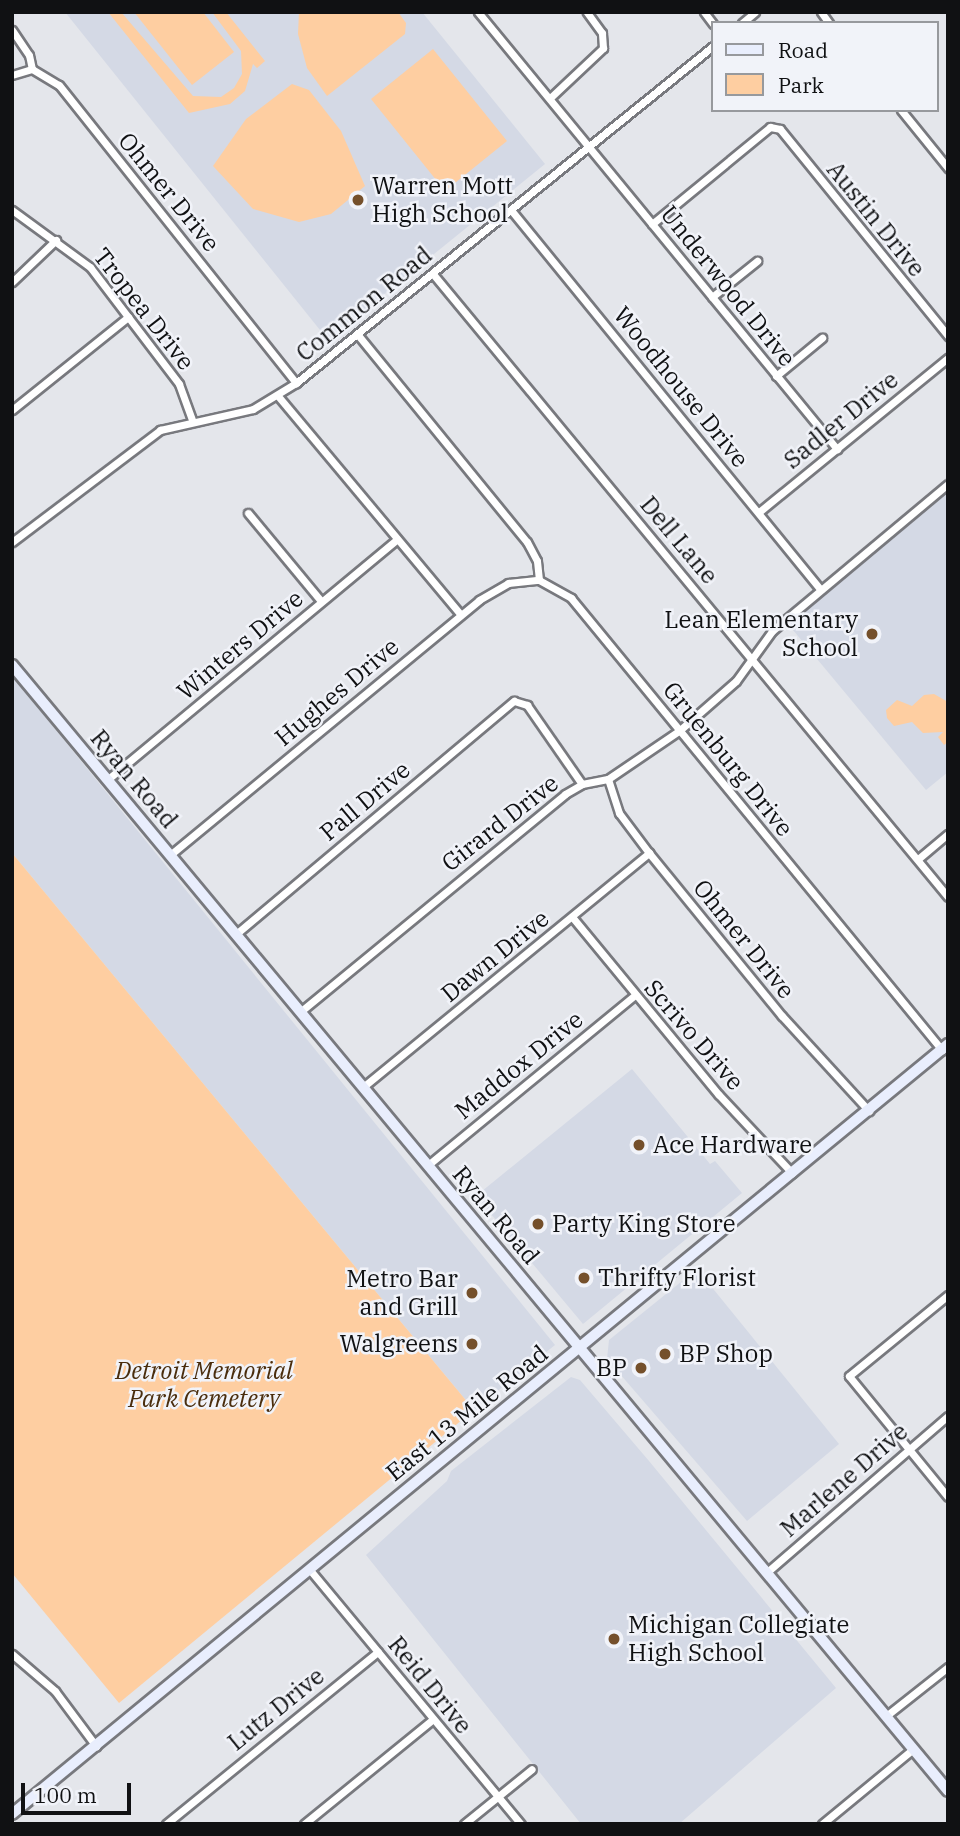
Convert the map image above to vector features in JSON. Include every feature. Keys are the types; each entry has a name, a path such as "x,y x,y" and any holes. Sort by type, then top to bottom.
{"main road":[{"name":"Ryan Road","path":"12,665 948,1791"},
{"name":"East 13 Mile Road","path":"12,1814 945,1047"}],"street":[{"name":"Underwood Drive","path":"478,12 837,449"},
{"path":"550,99 603,48 602,33 587,12"},
{"path":"12,30 29,55 32,69 12,75"},
{"name":"Common Road","path":"12,542 141,441 192,420 236,414 278,396 358,335 712,47"},
{"name":"Ohmer Drive","path":"32,69 59,85 296,383"},
{"path":"903,112 948,168"},
{"name":"Austin Drive","path":"652,224 770,127 775,128 948,336"},
{"name":"Tropea Drive","path":"12,210 90,267 179,384 192,420"},
{"name":"Woodhouse Drive","path":"511,210 820,589"},
{"path":"12,282 56,240"},
{"path":"712,298 757,261"},
{"name":"Dell Lane","path":"433,274 948,897"},
{"path":"12,410 128,317"},
{"path":"358,335 527,542 537,561 539,580"},
{"path":"776,376 822,338"},
{"name":"Sadler Drive","path":"759,512 948,358"},
{"path":"278,396 461,615"},
{"name":"Girard Drive","path":"300,1012 493,851 582,784 608,779 680,730 736,681 772,631 948,484"},
{"path":"248,513 321,601"},
{"name":"Winters Drive","path":"107,780 397,539"},
{"name":"Hughes Drive","path":"170,855 493,589 539,580"},
{"name":"Gruenburg Drive","path":"539,580 571,598 945,1047"},
{"name":"Pall Drive","path":"236,934 520,701 582,784"},
{"name":"Ohmer Drive","path":"608,779 619,813 649,853 794,1030 819,1052 869,1111"},
{"path":"918,859 948,834"},
{"name":"Dawn Drive","path":"363,1087 573,918 649,853"},
{"name":"Scrivo Drive","path":"573,918 635,995 792,1173"},
{"name":"Maddox Drive","path":"428,1165 635,995"},
{"path":"948,1296 849,1376 948,1497"},
{"name":"Marlene Drive","path":"766,1573 948,1416"},
{"name":"Reid Drive","path":"310,1570 521,1824"},
{"name":"Lutz Drive","path":"170,1822 378,1651"},
{"path":"12,1654 55,1691 96,1746"},
{"path":"886,1716 948,1667"},
{"path":"304,1824 433,1719"},
{"path":"822,1824 913,1749"},
{"path":"464,1824 532,1769"}],"shaded area":[{"name":"Warren Mott High School","path":"65,12 422,12 545,164 328,340"},
{"name":"Lean Elementary School","path":"948,492 948,772 926,790 788,624"},
{"path":"12,676 555,1345 474,1410 12,853"},
{"path":"632,1069 710,1164 715,1161 742,1193 583,1324 476,1196"},
{"path":"697,1269 839,1444 747,1521 607,1359 609,1340"},
{"name":"Michigan Collegiate High School","path":"571,1377 580,1380 836,1688 679,1824 581,1824 366,1555 447,1481 451,1471"}],"green space":[{"path":"108,12 121,12 193,96 221,97 234,88 242,74 241,51 212,12 226,12 265,61 257,68 253,64 245,91 230,104 189,113"},
{"path":"134,12 203,12 234,52 192,85"},
{"path":"299,12 398,12 406,23 405,34 327,96 307,68 298,34"},
{"path":"433,49 507,141 445,191 371,99"},
{"path":"292,84 309,90 341,131 365,186 331,214 299,222 253,209 213,166 246,119"},
{"path":"934,694 948,702 948,742 944,745 938,737 943,732 923,733 912,722 894,726 887,718 886,710 897,700 912,706 924,695"},
{"name":"Detroit Memorial Park Cemetery","path":"12,853 474,1410 119,1703 12,1573"}],"place":[{"name":"Warren Mott High School","path":"358,200"},
{"name":"Lean Elementary School","path":"872,634"},
{"name":"Ace Hardware","path":"639,1145"},
{"name":"Party King Store","path":"538,1224"},
{"name":"Thrifty Florist","path":"584,1278"},
{"name":"Metro Bar and Grill","path":"472,1293"},
{"name":"Walgreens","path":"472,1344"},
{"name":"BP Shop","path":"665,1354"},
{"name":"BP","path":"641,1368"},
{"name":"Michigan Collegiate High School","path":"614,1639"}]}
